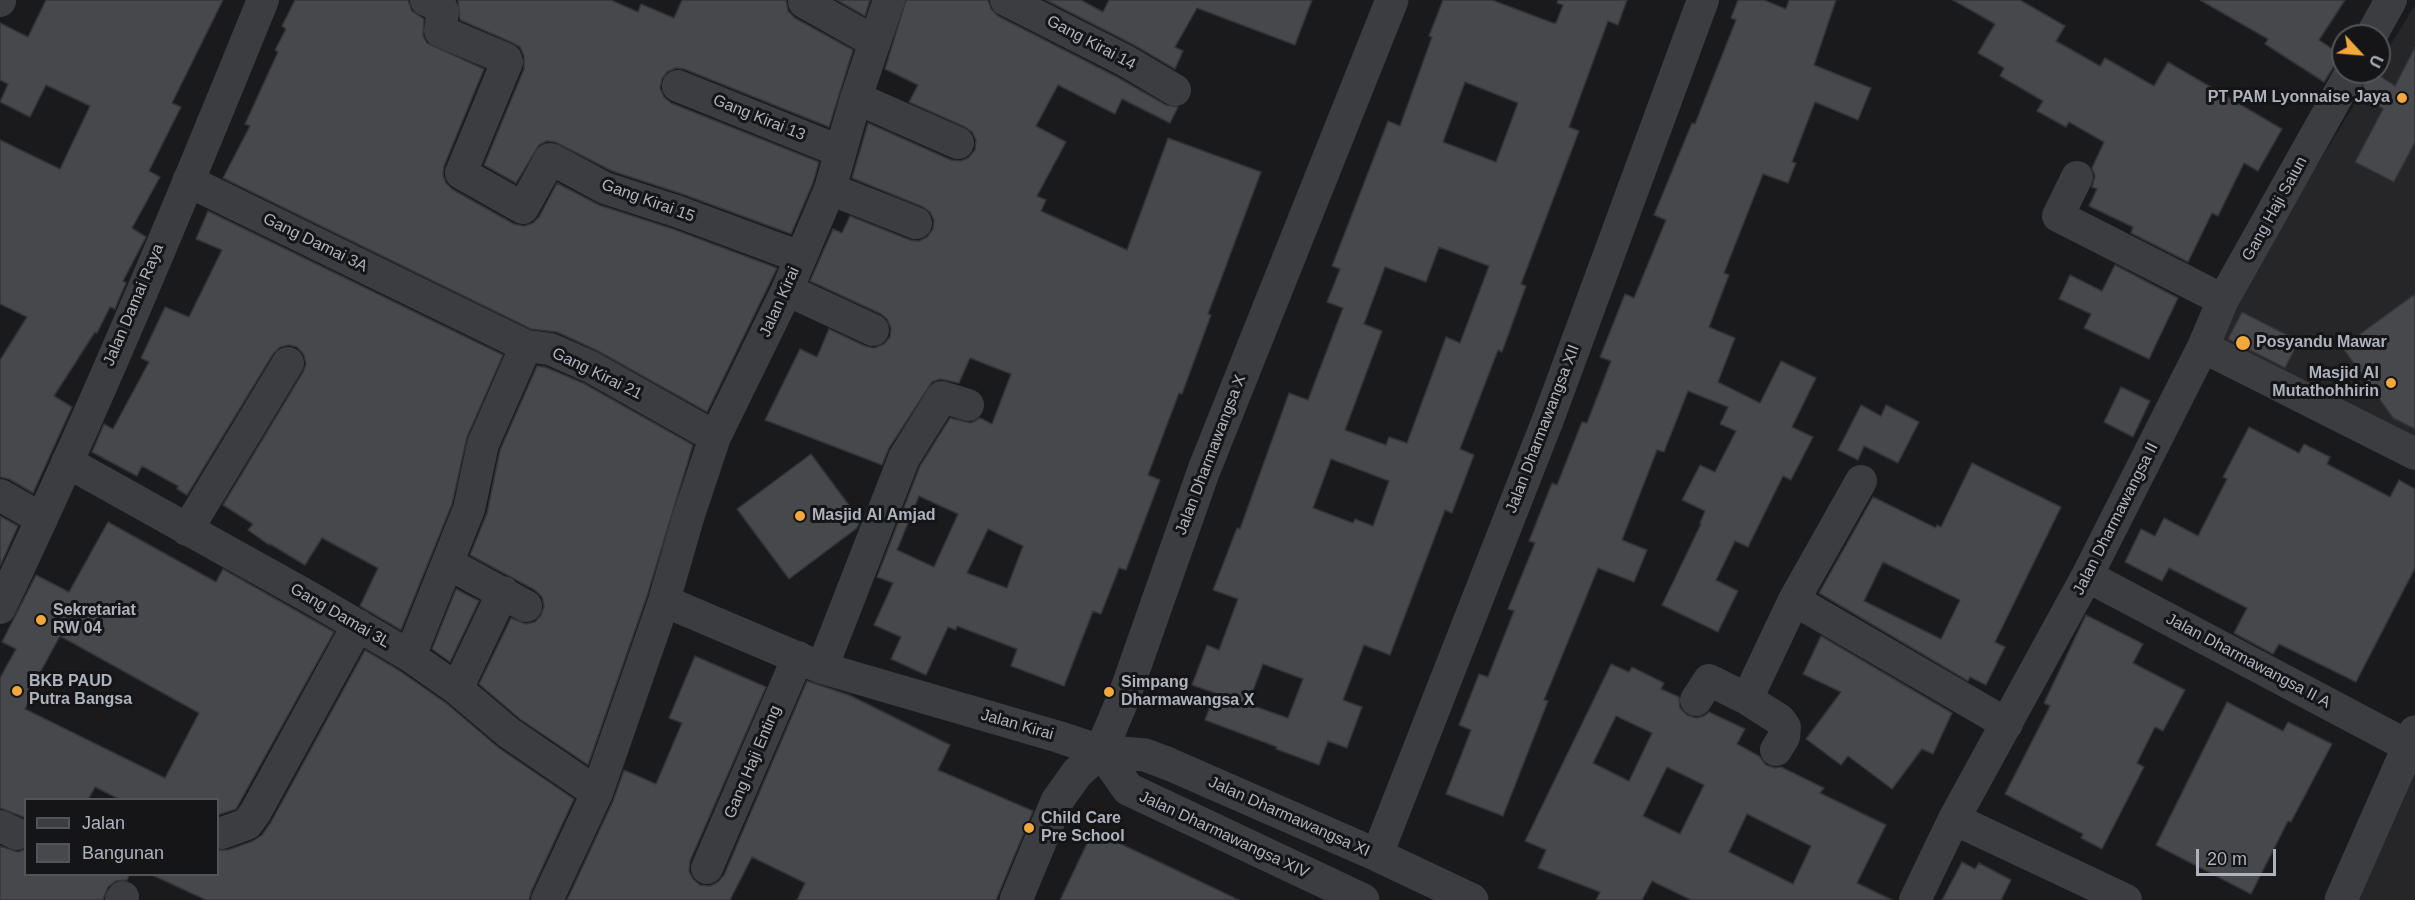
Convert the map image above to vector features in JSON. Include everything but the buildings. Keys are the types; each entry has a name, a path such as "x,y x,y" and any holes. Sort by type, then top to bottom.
{"street":[{"name":"Jalan Damai Raya","path":"0,608 67,462 263,0"},
{"name":"Gang Kirai 15","path":"426,0 441,7 443,12 440,31 506,59 507,62 461,173 523,208 550,159 605,188 679,212 800,257"},
{"name":"Jalan Kirai","path":"547,900 597,794 664,601 688,518 716,437 787,290 830,189 840,148 889,0"},
{"name":"Gang Kirai 14","path":"1006,0 1126,61 1175,90"},
{"name":"Jalan Dharmawangsa X","path":"1016,900 1057,801 1077,773 1101,751 1125,694 1204,470 1392,0"},
{"name":"Jalan Dharmawangsa XII","path":"1377,855 1549,417 1703,0"},
{"path":"2378,24 2391,0"},
{"path":"804,2 875,42"},
{"name":"Gang Haji Saiun","path":"2203,347 2223,300 2344,84"},
{"name":"Gang Kirai 13","path":"678,86 826,146 840,148"},
{"path":"856,98 958,144"},
{"path":"2077,177 2058,216 2223,300"},
{"name":"Gang Damai 3A","path":"188,181 442,304"},
{"path":"830,189 916,223"},
{"path":"787,290 873,330"},
{"name":"Gang Kirai 21","path":"442,304 526,346 550,349 591,367 716,437"},
{"path":"410,656 470,509 483,444 526,346"},
{"path":"2203,347 2415,454"},
{"name":"Jalan Dharmawangsa II","path":"1915,900 1954,819 2087,576 2203,347"},
{"path":"187,530 288,363"},
{"name":"Gang Haji Enting","path":"707,868 810,662 904,458 942,397 968,405"},
{"name":"Gang Damai 3L","path":"67,462 410,656 457,689 509,733 597,794"},
{"path":"1747,699 1794,600 1861,481"},
{"path":"0,495 42,519"},
{"path":"449,564 515,599 457,689"},
{"name":"Jalan Dharmawangsa II A","path":"2087,576 2408,758"},
{"path":"1794,600 2007,724"},
{"name":"Jalan Kirai","path":"664,601 810,662 1101,751"},
{"path":"222,833 247,824 255,813 358,625"},
{"path":"1696,700 1709,680 1747,699 1780,720 1785,727 1784,737 1776,750"},
{"name":"Jalan Dharmawangsa XI","path":"1101,751 1145,755 1169,764 1377,855 1473,900"},
{"name":"Jalan Dharmawangsa XIV","path":"1101,751 1128,789 1363,900"},
{"path":"2341,900 2408,758"},
{"path":"1954,819 2126,900"}],"shaded area":[{"path":"2415,5 2415,453 2215,354 2265,251 2367,84 2391,84 2391,44"},
{"path":"2415,728 2415,900 2337,900"}],"place":[{"name":"PT PAM Lyonnaise Jaya","path":"2402,98"},
{"name":"Posyandu Mawar","path":"2243,343"},
{"name":"Masjid Al Mutathohhirin","path":"2391,383"},
{"name":"Masjid Al Amjad","path":"800,516"},
{"name":"Sekretariat RW 04","path":"41,620"},
{"name":"BKB PAUD Putra Bangsa","path":"17,691"},
{"name":"Simpang Dharmawangsa X","path":"1109,692"},
{"name":"Child Care Pre School","path":"1029,828"}]}
